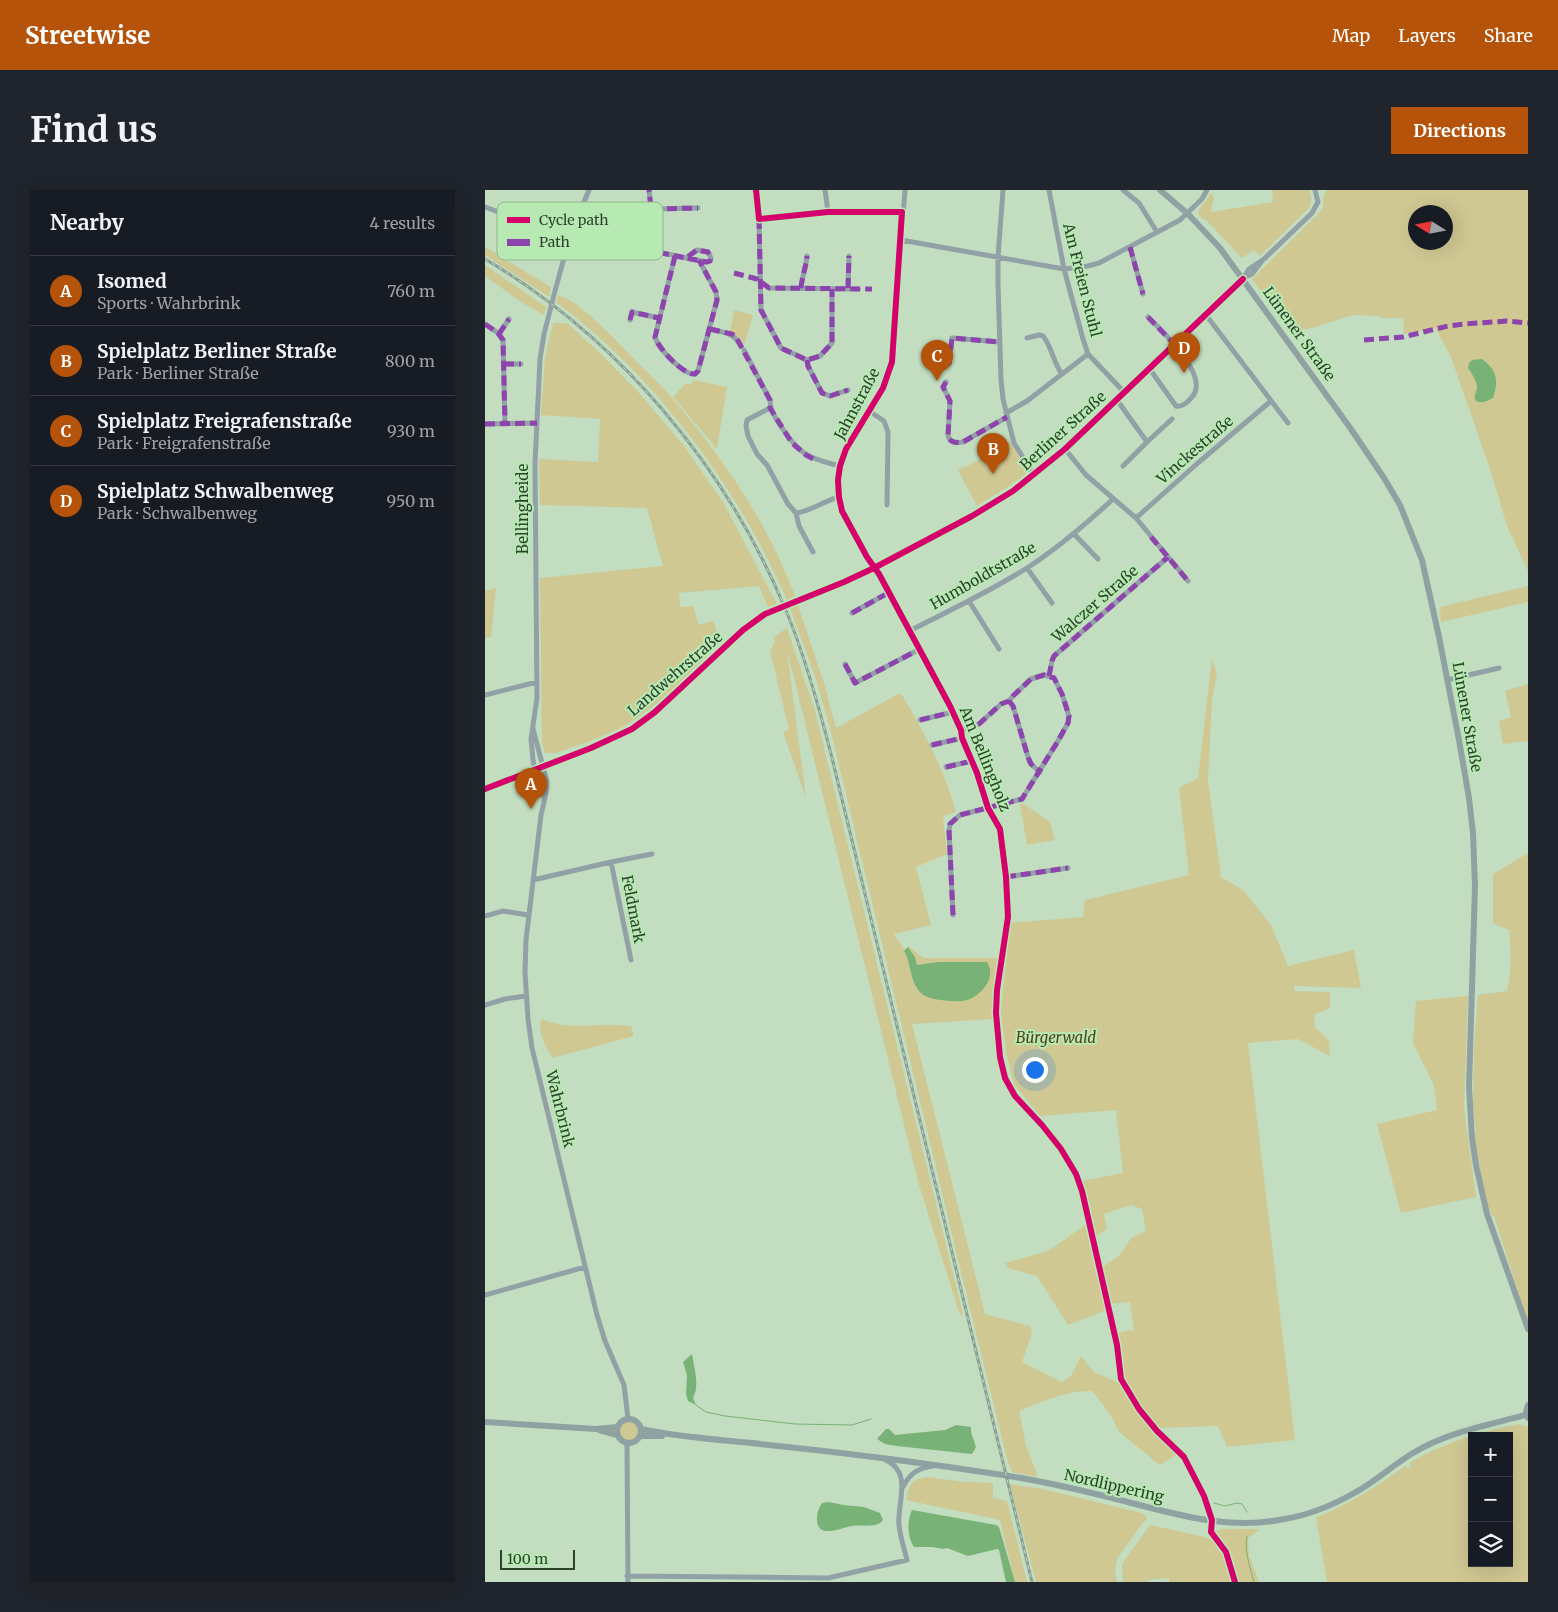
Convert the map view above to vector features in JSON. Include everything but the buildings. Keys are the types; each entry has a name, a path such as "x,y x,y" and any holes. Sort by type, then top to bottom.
{"main road":[{"name":"Lünener Straße","path":"1161,190 1188,214 1220,248 1351,429 1400,505 1422,560 1439,637 1469,798 1474,849 1475,886 1469,1087 1472,1138 1487,1214 1528,1329"},
{"path":"1527,1417 1528,1405"},
{"name":"Nordlippering","path":"641,1429 673,1435 939,1466 1043,1483 1181,1516 1257,1523 1315,1512 1356,1492 1413,1453 1435,1442 1465,1430 1527,1417"},
{"path":"485,1422 595,1429 617,1427 628,1419 636,1421 641,1429 641,1436 634,1443 627,1444 619,1440 617,1427"},
{"path":"595,1429 617,1435"},
{"name":"Nordlippering","path":"641,1436 673,1435"}],"street":[{"name":"Bellingheide","path":"584,202 589,190"},
{"path":"756,190 759,219 761,310 780,346 785,351 807,360 820,356 832,343 833,289"},
{"path":"825,190 828,212"},
{"name":"Jahnstraße","path":"874,568 847,520 839,497 838,480 840,466 851,442 885,384 892,362 905,190"},
{"path":"1003,190 997,257 1001,380 1014,443 1034,475"},
{"name":"Am Freien Stuhl","path":"1049,190 1064,269 1088,354 1124,392"},
{"path":"1123,190 1139,203 1157,232"},
{"path":"901,240 1064,269 1088,266 1099,263 1181,220 1202,199 1207,190"},
{"name":"Berliner Straße","path":"765,614 874,568 977,513 1013,491 1034,475 1065,449 1206,315 1243,279 1249,269 1264,258 1312,213 1318,197 1315,190"},
{"path":"485,207 497,212"},
{"path":"663,208 698,208"},
{"path":"759,219 828,212 903,212"},
{"path":"1130,247 1143,294"},
{"path":"663,253 685,258 709,262 711,256 708,252 697,250 685,258"},
{"path":"675,256 655,337 657,344 685,372 692,375 697,370 710,329 717,295 699,260"},
{"path":"801,288 801,279 807,256"},
{"path":"848,288 849,256"},
{"name":"Bellingheide","path":"535,770 531,739 537,698 535,463 540,359 544,334 564,260"},
{"path":"761,282 769,288 858,289"},
{"path":"630,320 632,312 659,318"},
{"path":"1206,315 1288,422"},
{"path":"1148,317 1174,344 1193,370 1195,375 1195,393 1189,401 1181,406 1176,406 1149,368"},
{"path":"499,334 509,319"},
{"path":"485,324 499,334 503,340 505,423"},
{"path":"710,329 732,334 736,338 771,400 770,408 792,443 815,460 840,466"},
{"path":"1027,338 1043,336 1048,343 1055,366 1062,374"},
{"path":"949,364 952,338 1000,342"},
{"path":"946,382 943,387 950,401 949,440 957,443 963,442 1027,401 1088,354"},
{"path":"807,360 808,366 822,393 830,396 848,390"},
{"path":"504,364 521,364"},
{"path":"1117,400 1147,442"},
{"name":"Vinckestraße","path":"1136,518 1271,401"},
{"path":"770,408 747,420 748,436 757,454 767,465 788,504 796,513 799,526 813,552"},
{"name":"Jahnstraße","path":"869,411 884,421 888,432 887,505"},
{"path":"1123,466 1171,419"},
{"path":"485,424 537,423"},
{"path":"1065,449 1086,476 1136,518 1188,581"},
{"path":"796,513 807,512 839,497"},
{"name":"Humboldtstraße","path":"909,631 969,601 1027,568 1074,534 1113,499"},
{"path":"1074,534 1098,559"},
{"name":"Walczer Straße","path":"1049,676 1054,656 1168,557"},
{"name":"Am Bellingholz","path":"874,568 953,712 989,808 1000,829 1006,877 1008,917"},
{"path":"1027,568 1053,603"},
{"path":"852,613 888,593"},
{"path":"969,601 999,649"},
{"name":"Landwehrstraße","path":"485,789 618,736 635,726 655,712 743,630 765,614"},
{"path":"845,664 855,683 920,649"},
{"path":"1447,680 1499,668"},
{"path":"953,915 950,824 960,815 1023,799 1065,729 1069,716 1057,683 1049,676 1044,675 1031,679 1009,702 1001,704 979,724 961,730"},
{"path":"485,695 537,682"},
{"path":"1009,702 1013,706 1031,764 1040,772"},
{"name":"Am Bellingholz","path":"920,720 953,712"},
{"name":"Bellingheide","path":"533,729 544,767"},
{"name":"Am Bellingholz","path":"932,745 962,738"},
{"name":"Am Bellingholz","path":"946,767 972,761"},
{"name":"Wahrbrink","path":"544,767 547,782 546,793 528,915 525,972 528,1019 533,1048 585,1267 605,1341 624,1385 628,1419"},
{"name":"Wahrbrink","path":"535,770 541,782 544,798"},
{"name":"Feldmark","path":"533,880 652,854"},
{"name":"Feldmark","path":"611,862 631,960"},
{"path":"1006,877 1068,868"},
{"path":"485,916 503,911 528,915"},
{"path":"485,1005 526,996"},
{"path":"485,1295 585,1267"},
{"path":"627,1444 628,1582"},
{"path":"627,1576 827,1578 907,1560 899,1524 903,1487 900,1473 890,1462 882,1458"},
{"path":"903,1487 915,1471 922,1468 939,1466"},
{"path":"1212,1520 1211,1532 1226,1552 1235,1582"}],"green space":[{"path":"1272,190 1309,190 1311,202 1308,209 1260,256 1254,250 1242,258 1198,214 1210,193 1214,197 1211,212 1273,202"},
{"path":"1327,190 1528,190 1528,571 1507,526 1491,472 1451,357 1435,328 1404,334 1403,318 1353,315 1312,328 1291,332 1252,279 1323,207 1323,197"},
{"path":"485,247 497,254 497,260 506,260 551,287 549,297 485,255"},
{"path":"485,265 546,307 544,315 521,302 485,276"},
{"path":"558,295 574,303 600,324 664,389 691,421 743,492 758,517 772,543 795,596 787,600 744,516 690,436 660,399 627,364 592,331 556,302"},
{"path":"734,310 753,315 744,345 738,337 730,332"},
{"path":"553,323 567,323 601,354 641,395 684,446 723,502 777,604 768,607 759,586 679,593 680,607 693,606 699,625 713,621 721,642 666,695 631,722 585,743 556,753 545,753 542,743 540,578 663,566 647,508 540,505 539,459 598,462 600,419 541,415 545,358"},
{"path":"693,380 727,387 717,449 673,397 686,383 691,385"},
{"path":"1010,441 1027,473 977,506 957,468 961,469 985,457"},
{"path":"1528,586 1528,602 1441,622 1440,607"},
{"path":"496,588 491,637 485,638 485,591"},
{"path":"798,605 824,683 836,728 898,694 902,695 933,752 956,812 943,816 947,854 916,867 931,925 894,934 907,955 910,972 915,983 919,990 932,998 965,1001 963,963 937,962 917,965 909,946 923,958 996,958 999,965 994,989 992,1019 912,1024 985,1314 1030,1326 1032,1333 1022,1362 1062,1382 1071,1376 1081,1356 1094,1372 1121,1384 1140,1415 1176,1455 1160,1465 1118,1431 1114,1421 1092,1391 1082,1391 1054,1397 1019,1411 1026,1445 1038,1477 1012,1472 1007,1459 964,1284 830,728 816,679 790,608"},
{"path":"787,628 815,711 963,1314 960,1315 919,1185 787,650 806,798 783,732 789,729 770,651 775,642 774,637"},
{"name":"Bürgerwald","path":"1212,658 1217,675 1212,699 1208,780 1221,877 1243,890 1271,925 1288,966 1354,950 1361,988 1294,986 1295,991 1330,992 1330,1008 1314,1015 1315,1028 1329,1040 1330,1056 1298,1039 1248,1043 1295,1440 1227,1447 1218,1426 1158,1428 1133,1397 1122,1374 1115,1333 1134,1330 1130,1302 1109,1304 1101,1268 1119,1256 1131,1238 1146,1231 1142,1209 1131,1205 1104,1214 1107,1229 1095,1237 1082,1181 1123,1173 1116,1110 1040,1116 1014,1084 1006,1053 1001,1011 1010,923 1083,917 1085,900 1189,875 1179,788 1198,778"},
{"path":"1528,684 1528,741 1503,744 1499,721 1511,717 1505,691"},
{"path":"1022,803 1050,822 1055,840 1027,845 1020,804"},
{"path":"1528,853 1528,1323 1494,1216 1492,1216 1486,1199 1473,1134 1476,1133 1473,1108 1474,1048 1478,995 1507,991 1509,983 1511,953 1509,930 1494,924 1493,921 1493,874"},
{"path":"1468,996 1464,1108 1476,1197 1401,1213 1377,1124 1437,1110 1434,1085 1413,1043 1416,1001"},
{"path":"542,1019 566,1025 631,1026 634,1036 552,1058 541,1034 540,1024"},
{"path":"1088,1223 1107,1310 1068,1325 1037,1276 1008,1268 1005,1263 1048,1251"},
{"path":"629,1421 636,1424 639,1431 636,1438 629,1441 622,1438 619,1431 622,1424"},
{"path":"1520,1424 1528,1427 1528,1582 1327,1582 1316,1517 1351,1501 1405,1466 1408,1469 1411,1467 1409,1463 1435,1449 1468,1437 1468,1567 1513,1567 1513,1432 1485,1432"},
{"path":"927,1477 965,1482 993,1483 993,1498 1007,1501 1027,1582 1015,1582 1000,1520 906,1500 914,1481"},
{"path":"1010,1484 1043,1489 1142,1513 1146,1516 1147,1519 1117,1559 1115,1572 1117,1582 1036,1582"},
{"path":"1150,1525 1209,1538 1223,1552 1232,1582 1169,1582 1169,1578 1148,1580 1148,1582 1123,1582 1122,1564"},
{"path":"1222,1529 1260,1529 1248,1538 1249,1556 1259,1582 1235,1582 1226,1552 1214,1532"}],"shaded area":[{"path":"1482,359 1491,367 1496,381 1493,398 1485,402 1476,401 1475,399 1477,385 1468,368 1472,360"},
{"path":"908,947 915,957 917,965 937,962 987,962 990,968 989,979 983,990 967,1000 939,1000 925,996 913,981 904,951"},
{"path":"692,1354 696,1382 693,1398 696,1405 688,1401 686,1394 687,1375 683,1362"},
{"path":"956,1425 971,1427 976,1447 972,1454 897,1446 885,1444 877,1439 886,1429 889,1429 895,1435 945,1430"},
{"path":"829,1502 864,1507 880,1513 883,1520 873,1525 852,1526 824,1531 818,1525 817,1514 822,1503"},
{"path":"912,1510 999,1527 1015,1582 1006,1582 999,1550 997,1549 968,1556 947,1548 914,1547 910,1538 909,1528"}],"waterway":[{"path":"696,1405 706,1412 725,1416 795,1424 852,1425 871,1419"},
{"path":"1214,1503 1225,1506 1237,1503 1242,1504 1247,1512"},
{"path":"1247,1536 1247,1553 1254,1582"}],"railway":[{"path":"485,259 534,291 581,328 624,368 665,412 701,459 734,508 763,560 787,613 806,665 831,754 1032,1582"}],"marked path":[{"path":"649,190 650,202"},
{"path":"663,209 698,208"},
{"path":"759,219 761,310 781,348 807,360 820,356 832,343 832,289"},
{"path":"1130,247 1143,294"},
{"path":"697,250 708,252 711,258 707,262 686,258 697,250"},
{"path":"663,253 686,258"},
{"path":"675,256 655,337 661,348 678,366 695,374 698,371 717,300 716,292 699,260"},
{"path":"801,288 807,256"},
{"path":"848,288 849,256"},
{"path":"734,273 757,279 769,288 872,289"},
{"path":"630,320 632,312 659,318"},
{"path":"1148,317 1174,344"},
{"path":"499,334 509,319"},
{"path":"1364,340 1403,337 1464,324 1507,321 1528,323"},
{"path":"485,324 498,333 503,340 505,423"},
{"path":"710,329 732,334 736,337 770,400 770,408 792,443 815,460"},
{"path":"949,364 952,338 1000,342"},
{"path":"807,360 808,366 822,393 830,396 848,390"},
{"path":"504,364 521,364"},
{"path":"946,382 943,387 950,401 948,436 952,441 963,442 1007,417"},
{"path":"485,424 537,423"},
{"path":"1151,537 1188,581"},
{"path":"1049,676 1054,656 1168,557"},
{"path":"852,613 888,593"},
{"path":"845,664 855,683 920,649"},
{"path":"953,915 950,824 960,815 1022,799 1058,741 1068,723 1069,716 1062,694 1054,678 1044,675 1031,679 1009,701 1001,704 979,724 961,730"},
{"path":"1009,701 1013,706 1031,764 1040,772"},
{"path":"920,720 953,712"},
{"path":"932,745 962,738"},
{"path":"946,767 972,761"},
{"path":"1006,877 1068,868"}],"cycle path":[{"path":"756,190 759,219 828,212 902,212 892,362 883,388 846,449 840,466 838,480 842,511 867,557 879,574 950,706 961,730 962,738 977,773 988,808 1000,829 1006,877 1008,917 997,990 996,1013 1000,1057 1005,1078 1015,1096 1061,1149 1076,1174 1082,1191 1117,1345 1121,1379 1139,1409 1157,1431 1184,1457 1204,1496 1212,1520 1211,1532 1226,1552 1235,1582"},
{"path":"485,789 591,748 632,729 655,712 743,630 765,614 874,568 972,516 1013,491 1065,449 1243,279"}],"place":[{"name":"Spielplatz Schwalbenweg","path":"1184,373"},
{"name":"Spielplatz Freigrafenstraße","path":"937,381"},
{"name":"Spielplatz Berliner Straße","path":"993,474"},
{"name":"Isomed","path":"531,809"}]}
